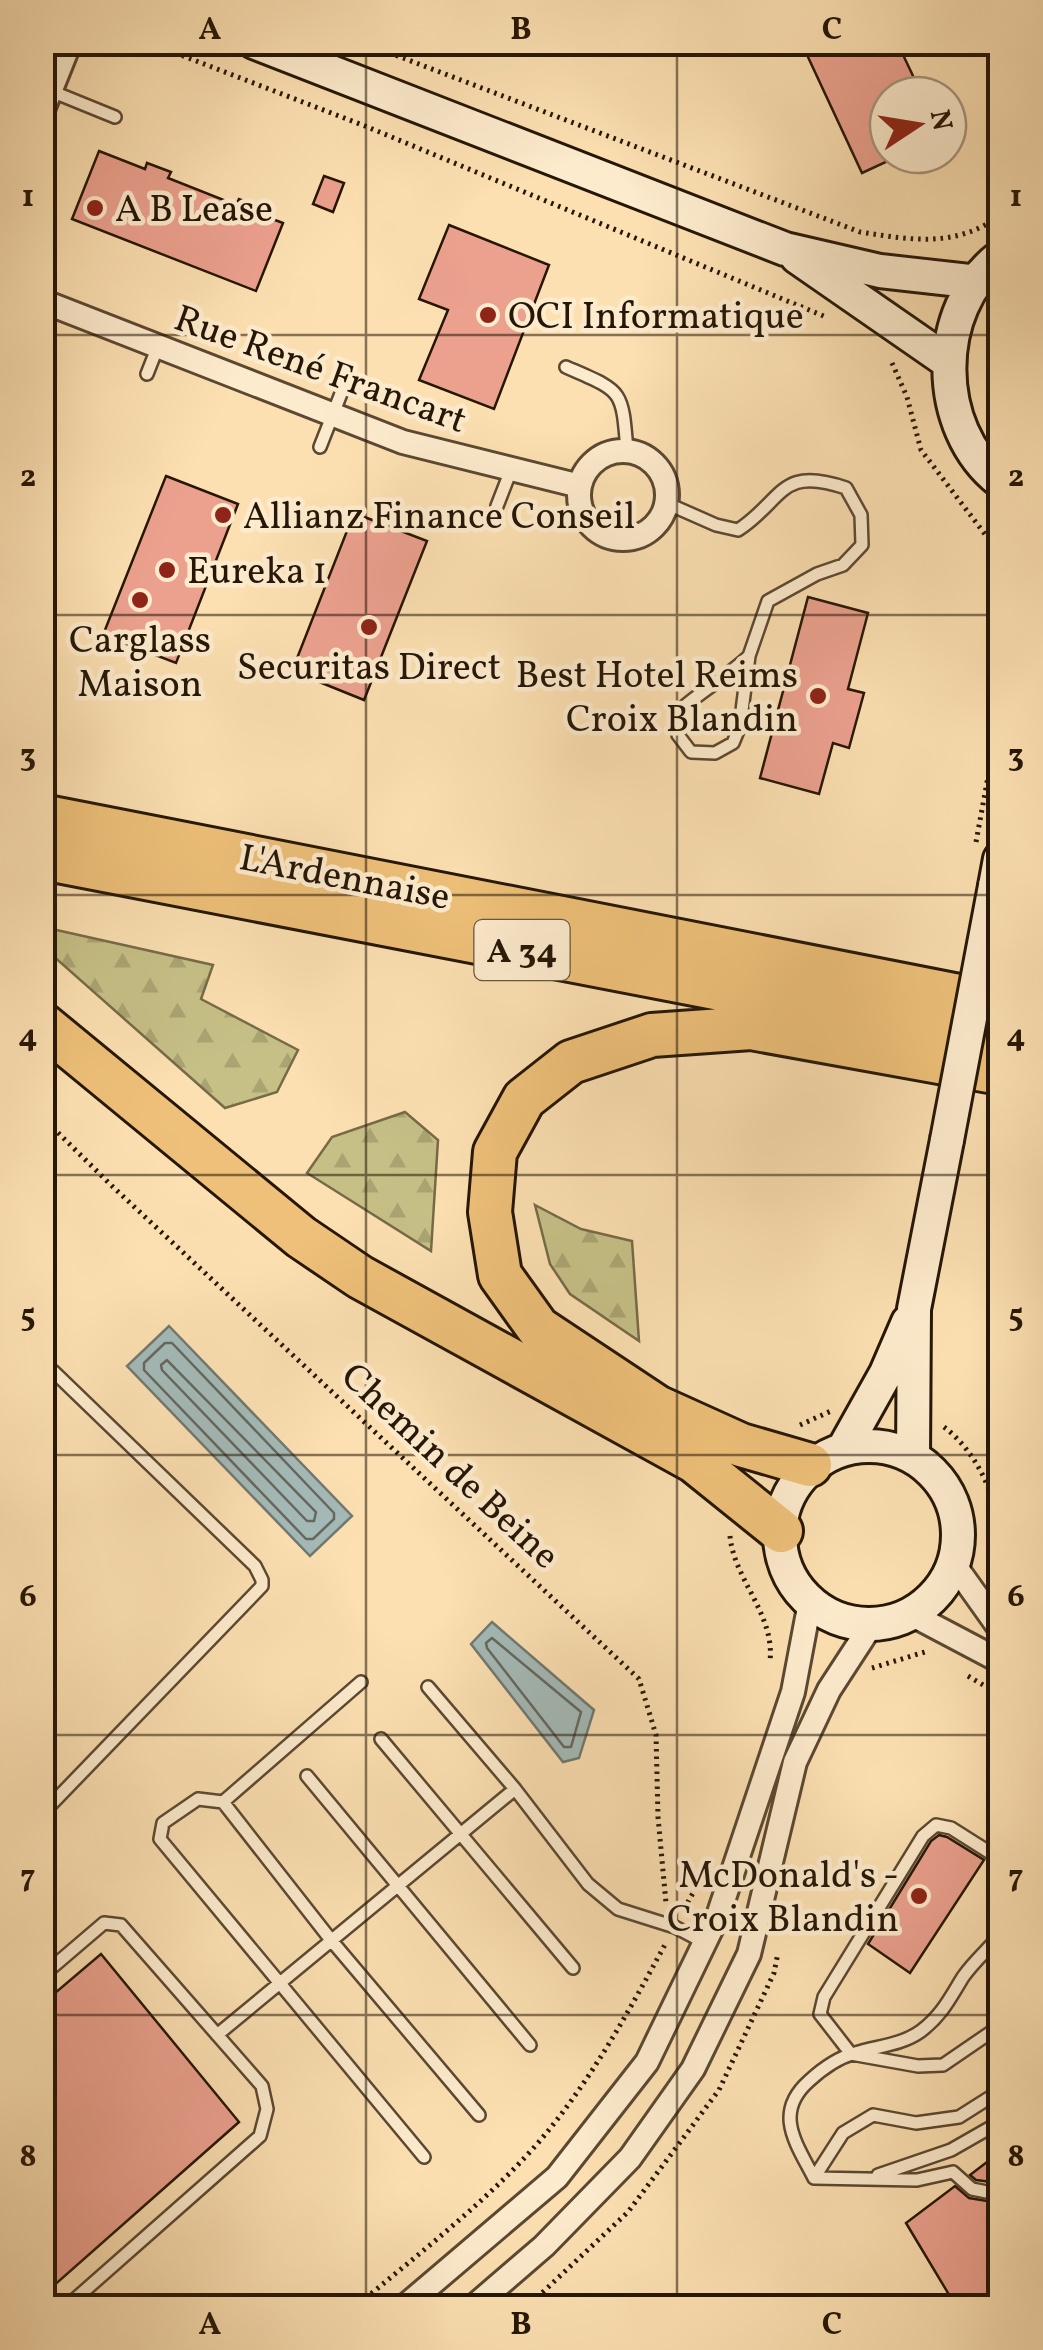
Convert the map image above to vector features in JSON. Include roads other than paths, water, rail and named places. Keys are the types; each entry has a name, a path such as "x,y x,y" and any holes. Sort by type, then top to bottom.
{"highway":[{"name":"L'Ardennaise","path":"42,816 1000,1004"},
{"name":"L'Ardennaise","path":"42,858 1000,1043"},
{"path":"839,974 940,968 1000,978"},
{"path":"42,1024 272,1214 360,1277 694,1462 781,1531"},
{"path":"827,1457 770,1454 741,1445 657,1407 538,1328 500,1275 490,1212 494,1152 524,1099 571,1062 652,1035 751,1028 1000,1073"}],"street":[{"path":"47,102 70,42"},
{"path":"254,42 785,249 880,271 978,282"},
{"path":"785,249 947,360"},
{"path":"1000,256 962,302 947,360 957,417 984,468 1000,481"},
{"name":"Rue René Francart","path":"42,301 403,442 580,486"},
{"path":"627,451 654,463 666,489 666,504 653,527 628,538 614,538 590,525 579,500 580,486 584,474 602,456 627,451"},
{"path":"912,1457 914,1309 946,1140 990,863"},
{"path":"827,1457 879,1443 912,1457 940,1478 955,1511 959,1547 947,1579 926,1605 893,1622 853,1626 825,1614 797,1592 782,1560 781,1520 790,1491 827,1457 868,1404 914,1309"},
{"path":"953,1564 994,1621"},
{"path":"403,2308 557,2177 646,2062 719,1913 793,1692 810,1602"},
{"path":"910,1614 1000,1662"},
{"path":"472,2308 544,2246 630,2158 694,2069 749,1954 795,1762 829,1690 872,1624"}],"lane":[{"path":"47,102 114,117"},
{"path":"147,374 158,346"},
{"path":"566,367 612,386 624,407 627,451"},
{"path":"320,448 342,391"},
{"path":"497,506 511,470"},
{"path":"666,504 738,530 758,517 774,494 795,482 820,479 846,488 861,515 862,545 843,565 816,574 768,600 749,656 740,726 733,743 715,752 691,752 678,735 678,711 727,677 749,656"},
{"path":"42,1376 53,1372 255,1566 262,1580 262,1586 42,1814"},
{"path":"223,1802 361,1682"},
{"path":"428,1687 515,1789 588,1884 618,1909 675,1926 705,1943"},
{"path":"382,1739 573,1968"},
{"path":"306,1776 530,2045"},
{"path":"216,2035 515,1789"},
{"path":"424,2157 160,1839 163,1823 198,1799 223,1802 331,1940 479,2115"},
{"path":"1000,1859 951,1828 936,1825 923,1836 824,1997 820,2014 851,2054 918,2066 943,2065 1000,2026"},
{"path":"42,1976 104,1923 121,1926 262,2086 268,2109 260,2136 65,2308"},
{"path":"814,2178 792,2133 788,2114 796,2092 823,2068 851,2054 919,2033 946,2009 965,1974 994,1942 1000,1941"},
{"path":"814,2178 843,2133 874,2115 916,2123 959,2117 1000,2091"},
{"path":"874,2176 952,2150 1000,2122"},
{"path":"814,2178 874,2176 918,2180 953,2172 972,2189 1000,2192"}],"water":[{"path":"169,1326 352,1516 310,1556 127,1366"},
{"path":"492,1622 594,1710 579,1758 563,1762 471,1644"}],"place":[{"name":"A B Lease","path":"95,208"},
{"name":"OCI Informatique","path":"488,315"},
{"name":"Allianz Finance Conseil","path":"223,515"},
{"name":"Eureka 1","path":"167,570"},
{"name":"Carglass Maison","path":"140,600"},
{"name":"Securitas Direct","path":"369,627"},
{"name":"Best Hotel Reims Croix Blandin","path":"818,696"},
{"name":"McDonald's - Croix Blandin","path":"919,1896"}]}
